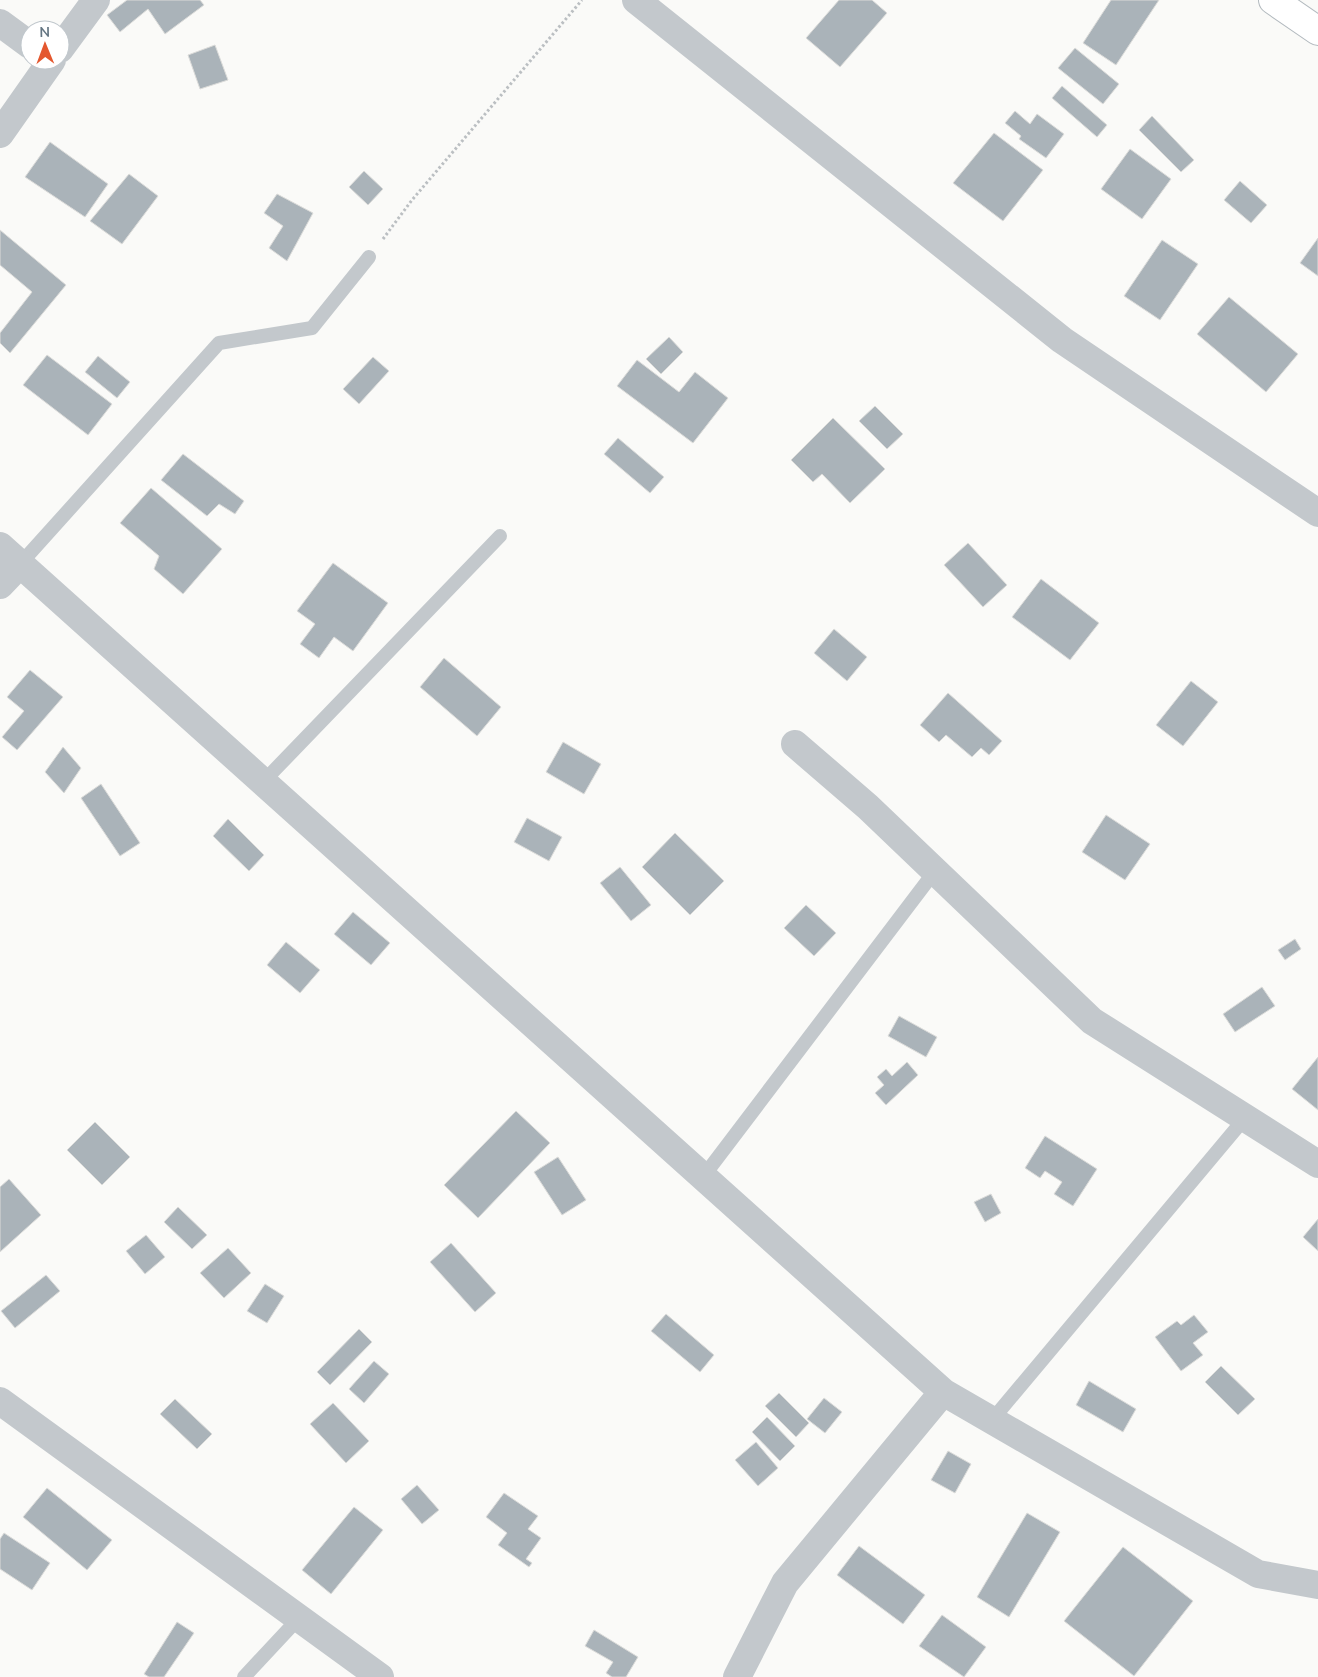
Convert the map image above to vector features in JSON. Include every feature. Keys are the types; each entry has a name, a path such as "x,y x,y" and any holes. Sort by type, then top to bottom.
{"street":[{"path":"70,30 96,0"},
{"path":"636,0 1062,340 1318,513"},
{"path":"1273,0 1318,31"},
{"path":"0,23 20,36"},
{"path":"0,134 40,70"},
{"path":"0,585 10,554 943,1392 1258,1574 1318,1586"},
{"path":"796,744 868,807 1092,1021 1318,1164"},
{"path":"737,1677 785,1583 943,1392"},
{"path":"0,1401 380,1677"}],"lane":[{"path":"10,554 219,343 312,328 369,257"},
{"path":"263,782 500,536"},
{"path":"703,1177 935,871"},
{"path":"992,1420 1245,1118"},
{"path":"244,1677 299,1618"}],"path":[{"path":"369,257 412,200 582,0"}],"building":[{"path":"127,0 200,0 204,5 165,34 148,9 120,32 107,15"},
{"path":"839,0 872,0 887,13 840,67 806,38"},
{"path":"1111,0 1159,0 1116,65 1083,43"},
{"path":"215,45 228,80 200,89 188,55"},
{"path":"1075,48 1119,84 1103,104 1058,68"},
{"path":"1062,86 1107,125 1097,137 1052,98"},
{"path":"1015,111 1030,124 1037,114 1064,134 1046,158 1019,139 1021,136 1005,123"},
{"path":"1152,116 1194,160 1181,172 1139,130"},
{"path":"994,133 1043,170 1003,221 953,183"},
{"path":"50,142 108,184 85,217 25,177"},
{"path":"1130,149 1171,179 1142,219 1101,189"},
{"path":"364,171 383,189 368,205 349,187"},
{"path":"129,174 158,196 122,244 90,221"},
{"path":"1240,181 1267,205 1251,223 1224,200"},
{"path":"277,194 313,213 287,261 269,248 283,226 264,213"},
{"path":"0,230 66,285 10,353 0,343 0,333 32,292 0,265"},
{"path":"1318,238 1318,276 1300,263"},
{"path":"1162,240 1198,264 1160,320 1124,296"},
{"path":"1229,297 1298,354 1266,392 1197,334"},
{"path":"669,337 683,352 661,374 646,359"},
{"path":"47,355 112,404 88,435 23,385"},
{"path":"98,356 130,382 117,398 85,372"},
{"path":"373,357 389,371 359,404 343,389"},
{"path":"637,360 679,392 695,372 728,398 693,443 617,386"},
{"path":"875,406 903,434 887,449 859,421"},
{"path":"833,418 885,469 850,503 822,474 813,482 791,460"},
{"path":"618,438 664,477 650,493 604,454"},
{"path":"183,454 244,501 235,514 219,504 207,516 161,480"},
{"path":"151,488 222,549 183,594 154,569 159,556 120,523"},
{"path":"968,543 1007,585 983,607 944,565"},
{"path":"333,563 388,603 353,651 334,637 319,658 300,644 315,624 297,611"},
{"path":"1041,579 1099,623 1070,660 1012,617"},
{"path":"834,629 867,657 847,681 814,653"},
{"path":"444,658 501,707 477,736 420,687"},
{"path":"30,670 63,697 17,750 2,737 24,711 7,697"},
{"path":"1191,681 1218,702 1183,746 1156,725"},
{"path":"948,693 1002,741 989,755 981,748 972,757 946,735 939,742 920,725"},
{"path":"563,742 601,764 584,794 546,772"},
{"path":"63,747 81,768 64,793 45,772"},
{"path":"101,784 140,843 120,856 81,798"},
{"path":"1106,815 1150,844 1125,880 1082,852"},
{"path":"527,818 562,837 549,861 514,842"},
{"path":"228,819 264,855 249,871 213,836"},
{"path":"675,833 724,881 690,915 642,867"},
{"path":"620,867 651,905 631,921 600,883"},
{"path":"806,905 836,933 814,956 784,928"},
{"path":"353,912 390,943 371,965 334,934"},
{"path":"1295,939 1301,949 1285,960 1278,950"},
{"path":"286,942 320,970 300,993 267,965"},
{"path":"1262,987 1275,1006 1235,1032 1223,1014"},
{"path":"899,1016 937,1037 926,1057 888,1036"},
{"path":"1318,1057 1318,1110 1292,1089"},
{"path":"907,1062 918,1075 886,1105 875,1093 884,1085 877,1077 886,1069 892,1076"},
{"path":"516,1111 550,1143 478,1218 444,1185"},
{"path":"95,1122 130,1157 102,1185 67,1150"},
{"path":"1045,1136 1097,1169 1073,1206 1054,1194 1062,1182 1045,1171 1040,1178 1025,1168"},
{"path":"558,1157 586,1200 562,1215 534,1172"},
{"path":"9,1179 41,1215 0,1252 0,1187"},
{"path":"991,1194 1001,1213 985,1222 974,1202"},
{"path":"178,1207 207,1235 192,1249 164,1222"},
{"path":"1318,1219 1318,1251 1303,1237"},
{"path":"146,1235 165,1257 145,1274 126,1251"},
{"path":"451,1243 496,1293 475,1312 430,1262"},
{"path":"228,1248 251,1273 224,1298 200,1273"},
{"path":"46,1275 60,1291 15,1328 1,1311"},
{"path":"265,1284 284,1296 267,1323 247,1311"},
{"path":"666,1314 714,1355 700,1372 651,1331"},
{"path":"1194,1315 1208,1332 1193,1343 1203,1355 1181,1371 1155,1337 1177,1321 1181,1325"},
{"path":"359,1329 372,1342 330,1385 317,1372"},
{"path":"374,1361 389,1374 364,1403 349,1389"},
{"path":"1221,1366 1255,1399 1238,1415 1205,1382"},
{"path":"1089,1381 1136,1409 1123,1432 1076,1405"},
{"path":"779,1393 809,1423 796,1437 765,1406"},
{"path":"824,1398 842,1412 825,1433 807,1419"},
{"path":"175,1399 212,1434 197,1449 160,1414"},
{"path":"333,1403 369,1441 346,1463 310,1424"},
{"path":"767,1417 795,1446 780,1461 752,1432"},
{"path":"756,1442 778,1468 758,1486 735,1460"},
{"path":"948,1451 971,1464 955,1493 931,1480"},
{"path":"417,1485 439,1510 422,1524 401,1499"},
{"path":"47,1488 112,1540 87,1570 23,1517"},
{"path":"504,1493 538,1516 528,1529 541,1538 526,1559 532,1563 529,1567 498,1545 507,1533 486,1517"},
{"path":"354,1507 383,1530 331,1594 302,1570"},
{"path":"1027,1513 1060,1532 1009,1617 977,1597"},
{"path":"4,1533 50,1563 32,1590 0,1569 0,1539"},
{"path":"859,1546 925,1595 903,1624 837,1575"},
{"path":"1123,1547 1193,1601 1134,1676 1064,1621"},
{"path":"942,1615 986,1647 964,1677 919,1646"},
{"path":"177,1622 194,1633 164,1677 149,1677 144,1674"},
{"path":"594,1630 638,1657 626,1677 612,1677 606,1673 613,1662 585,1646"}]}
